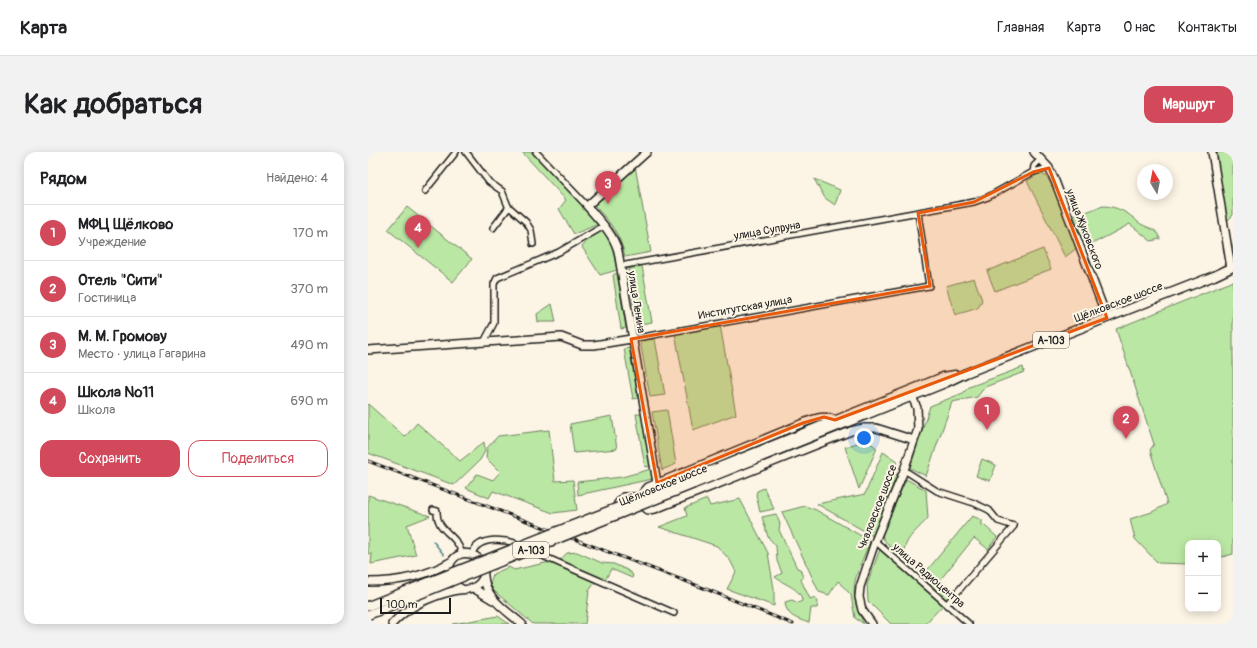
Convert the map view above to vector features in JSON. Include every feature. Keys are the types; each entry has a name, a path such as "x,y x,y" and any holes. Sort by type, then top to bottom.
{"main road":[{"name":"Щёлковское шоссе","path":"368,615 693,481 835,420 910,394 927,390 966,373 1232,268"},
{"name":"Щёлковское шоссе","path":"368,606 898,402 943,377 966,373"}],"street":[{"path":"425,191 456,152"},
{"path":"466,152 489,182 502,191 509,207 526,222 531,230 533,244"},
{"name":"улица Ленина","path":"536,152 587,206 615,242 657,483"},
{"path":"587,206 647,152"},
{"name":"улица Жуковского","path":"1034,152 1049,168 1107,318"},
{"path":"1212,152 1232,268"},
{"path":"1033,172 1034,166 1041,159"},
{"path":"918,213 974,202 988,197 1033,172 1049,168"},
{"path":"493,228 509,207"},
{"name":"улица Супруна","path":"620,266 918,213"},
{"name":"Институтская улица","path":"368,350 561,337 582,345 594,345 929,286 918,213"},
{"path":"484,342 494,323 494,284 497,278 558,252 604,226"},
{"path":"917,411 920,397 927,390"},
{"name":"Чкаловское шоссе","path":"872,624 862,610 860,592 875,541 904,470 918,428 917,411 910,394"},
{"path":"898,402 910,403 917,411"},
{"name":"А-103","path":"640,496 644,490 657,483 803,423 824,417 829,417 835,420"},
{"path":"617,503 623,496 640,496 641,502 645,509 655,509 785,456 858,429 876,428 914,440"},
{"path":"904,436 915,433 918,428"},
{"path":"904,436 908,442 904,470 938,491 974,503 989,510 998,521 1014,526 947,604"},
{"path":"433,510 436,511 438,522 459,543 462,554"},
{"path":"472,554 475,548 490,541 502,539 512,541 540,556 674,613"},
{"name":"улица Радиоцентра","path":"875,541 969,624"},
{"path":"368,582 399,580 436,570 462,554 472,554 482,562 485,587 495,601"},
{"path":"440,595 450,577 452,560"},
{"path":"436,570 450,577 462,589"},
{"path":"392,624 412,608 440,595 462,589 473,588 481,582 484,575"},
{"path":"473,588 495,601 522,624"}],"highlighted area":[{"path":"1049,168 1107,318 835,420 824,417 803,423 657,483 631,339 930,286 918,213 974,202 1033,172"}],"green space":[{"path":"522,152 533,152 586,207 599,224 574,234 559,209 566,200"},
{"path":"1217,152 1233,153 1233,215 1227,221 1222,202"},
{"path":"635,166 651,252 625,257 617,234 609,222 593,204"},
{"path":"1040,173 1047,177 1053,188 1077,248 1065,257 1027,181"},
{"path":"814,179 840,190 835,205 825,198"},
{"path":"1103,206 1113,207 1126,213 1141,224 1154,230 1159,235 1160,239 1151,241 1130,224 1096,242 1084,243 1074,216"},
{"path":"407,207 472,259 453,282 388,230"},
{"path":"603,230 611,242 617,270 600,275 582,247 590,238"},
{"path":"1043,249 1051,269 995,291 987,271"},
{"path":"642,266 652,322 636,325 628,269"},
{"path":"617,273 626,328 621,329 613,275"},
{"path":"974,278 982,300 978,308 955,315 946,286"},
{"path":"1233,281 1233,554 1221,557 1221,540 1185,540 1185,564 1158,563 1135,539 1130,519 1152,512 1167,504 1150,450 1154,444 1116,329"},
{"path":"552,304 556,322 538,322 537,314"},
{"path":"720,325 736,414 693,430 675,333"},
{"path":"655,339 665,395 650,397 640,341"},
{"path":"629,348 638,398 633,399 624,349"},
{"path":"1023,367 1024,372 985,387 977,397 952,402 926,476 910,468 930,406 963,393 969,387"},
{"path":"368,404 405,437 417,423 460,461 484,442 485,451 480,460 454,485 368,453"},
{"path":"667,410 676,464 662,470 652,412"},
{"path":"636,414 642,414 650,466 645,467"},
{"path":"612,416 617,449 574,453 570,424"},
{"path":"549,430 555,481 573,480 577,510 553,513 493,491 489,498 466,488 477,474 493,480 500,472 486,458 487,448 498,436"},
{"path":"866,440 877,448 859,489 845,447"},
{"path":"883,452 897,461 893,473 897,475 873,536 817,504 865,494"},
{"path":"982,459 996,465 990,481 976,476"},
{"path":"651,469 652,479 578,495 577,482 622,477"},
{"path":"906,479 926,490 928,518 908,541 904,550 892,549 884,540 882,535"},
{"path":"764,488 774,509 760,512 756,495 757,491"},
{"path":"368,495 430,516 407,525 416,555 371,564 372,554 368,554"},
{"path":"707,499 710,506 740,499 768,553 774,589 774,606 727,589 736,572 730,560 717,546 659,527 687,516 685,508"},
{"path":"805,506 816,510 870,541 857,573 854,591 858,611 864,624 855,618 851,595 838,581 829,595 819,592 782,512"},
{"path":"776,514 780,524 779,530 797,568 800,569 803,577 801,580 810,599 815,597 818,602 817,608 811,608 809,623 796,618 787,611 785,602 792,600 798,603 802,601 801,597 796,590 775,577 782,573 777,561 776,546 768,537 762,517"},
{"path":"972,516 982,520 982,526 984,525 997,537 988,549 974,538 940,580 954,592 947,601 930,584 924,574"},
{"path":"880,549 943,605 925,624 891,624 868,601 867,585"},
{"path":"577,552 602,563 614,564 627,570 633,575 632,578 611,569 603,584 596,581 589,591 585,624 533,624 493,590 490,584 493,574 509,567 514,570 545,563 558,562 567,553"},
{"path":"498,616 509,624 453,624"}],"waterway":[{"path":"433,541 444,555"}],"railway":[{"path":"368,461 701,587 793,624"}],"place":[{"name":"М. М. Громову","path":"608,204"},
{"name":"Школа №11","path":"418,248"},
{"name":"МФЦ Щёлково","path":"987,430"},
{"name":"Отель \"Сити\"","path":"1126,439"}]}
